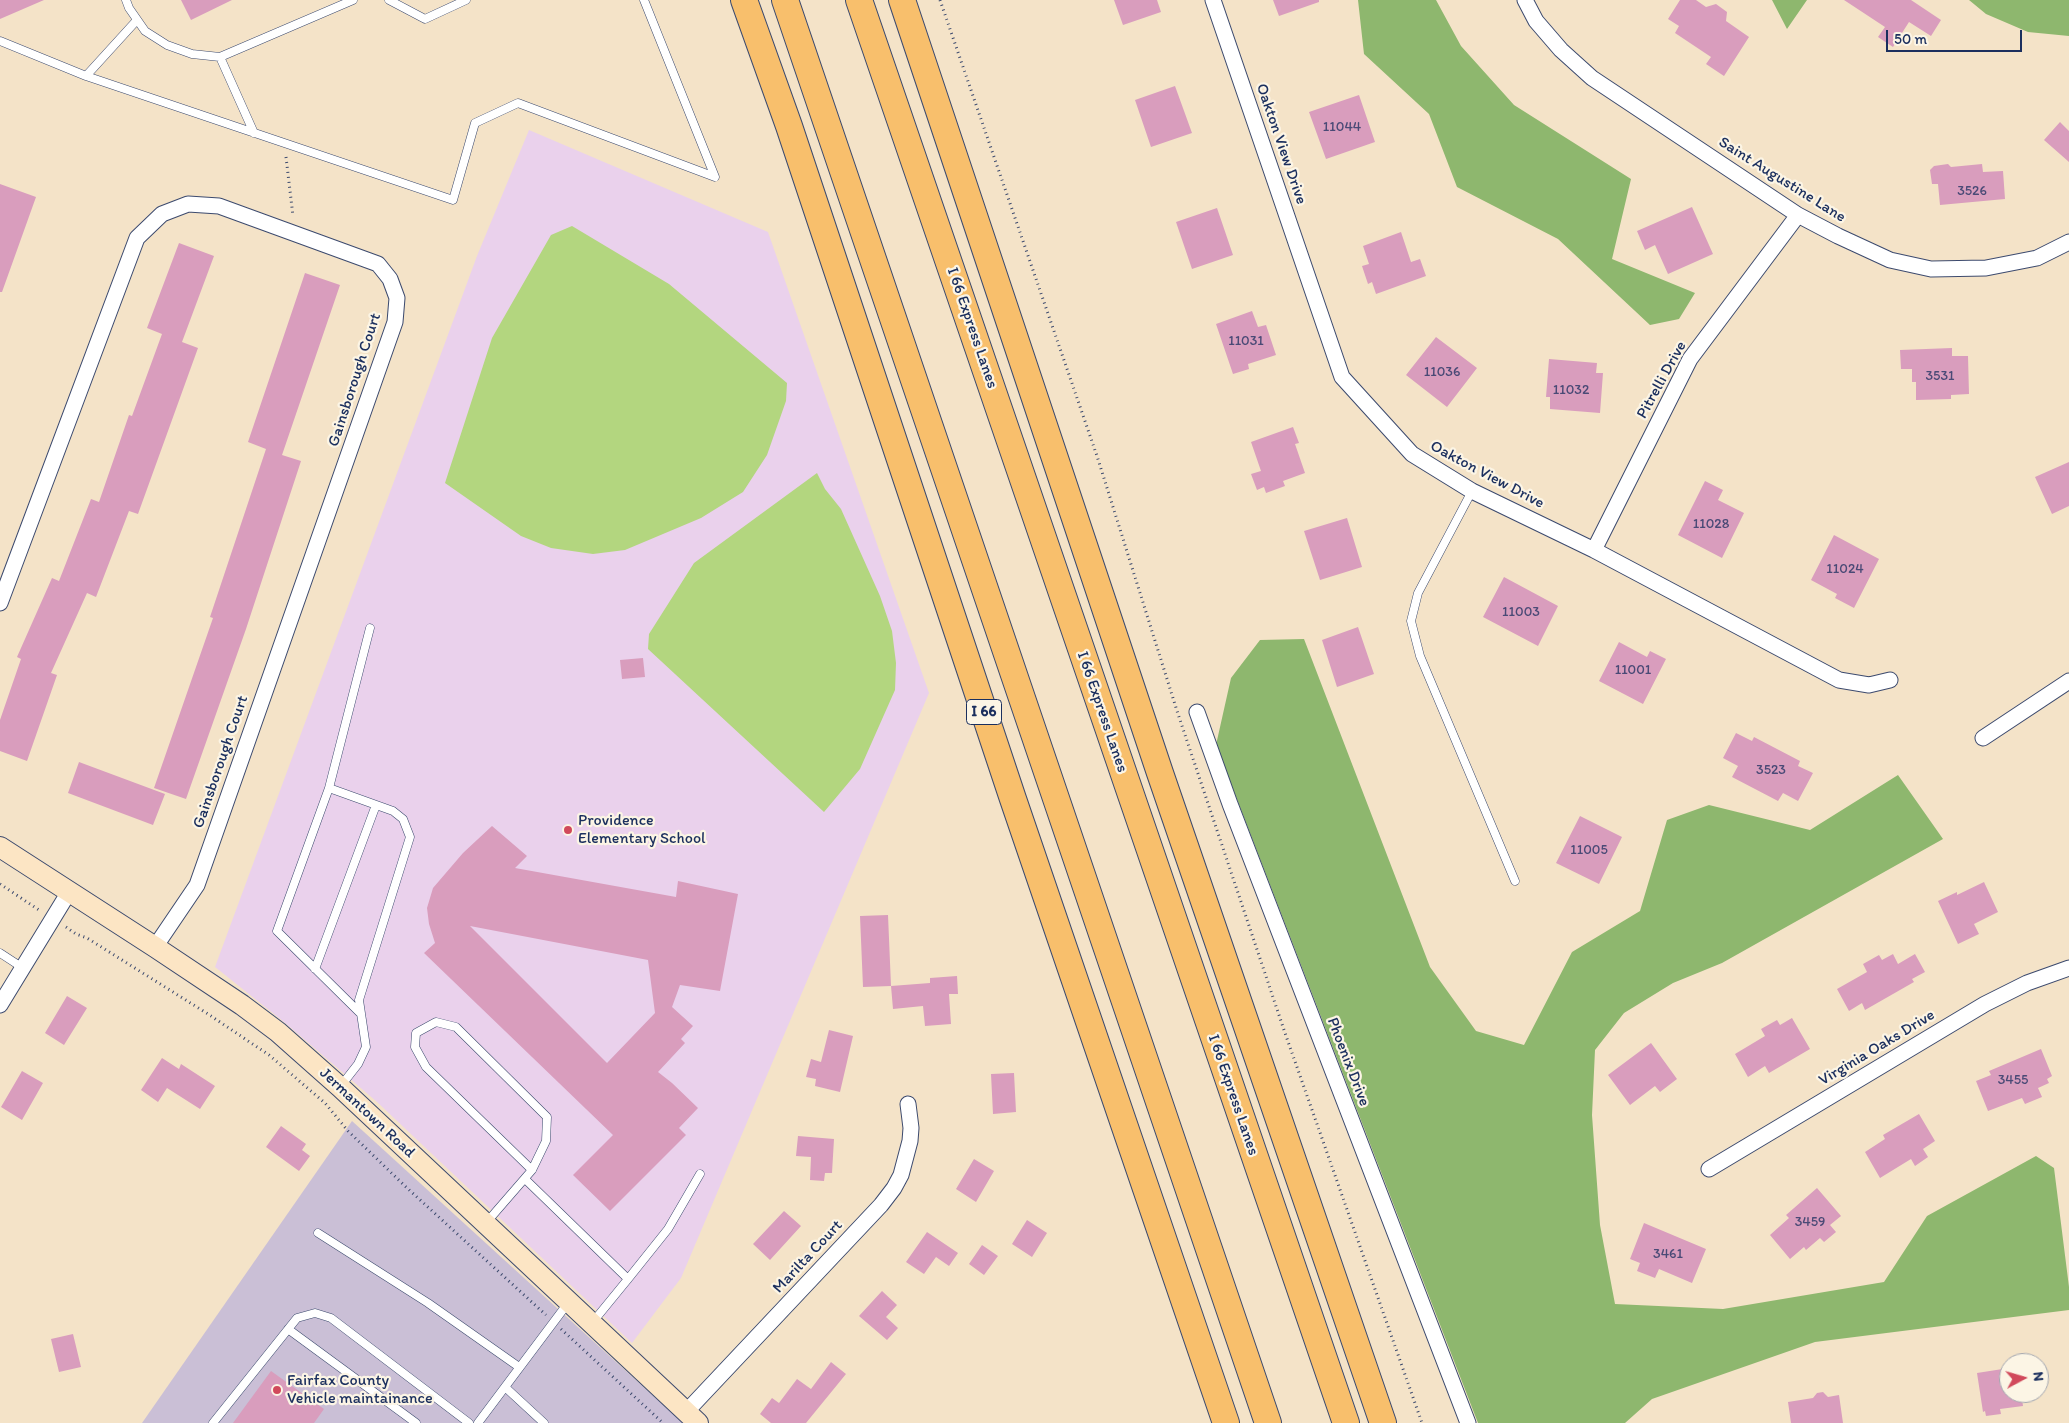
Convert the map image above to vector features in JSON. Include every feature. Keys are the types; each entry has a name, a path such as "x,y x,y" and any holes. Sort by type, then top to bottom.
{"highway":[{"name":"I 66","path":"744,0 792,136 1020,818 1226,1423"},
{"path":"785,0 1268,1423"},
{"name":"I 66 Express Lanes","path":"859,0 1346,1423"},
{"path":"902,0 1160,773 1383,1423"}],"main road":[{"name":"Jermantown Road","path":"0,847 155,947 242,1005 278,1032 340,1086 692,1417"}],"street":[{"name":"Oakton View Drive","path":"1213,0 1342,377 1412,454 1472,491 1594,550 1839,680 1869,685 1890,680"},
{"name":"Saint Augustine Lane","path":"1525,0 1542,28 1561,50 1592,78 1798,215 1890,260 1931,269 1986,268 2037,258 2069,242"},
{"name":"Gainsborough Court","path":"0,602 137,238 162,214 188,204 219,206 378,264 390,279 397,298 395,322 197,884 155,947"},
{"name":"Pitrelli Drive","path":"1594,550 1690,360 1798,215"},
{"path":"1983,738 2069,681"},
{"name":"Phoenix Drive","path":"1197,712 1230,804 1468,1423"},
{"path":"0,1005 69,892"},
{"name":"Virginia Oaks Drive","path":"1709,1169 1985,1004 2028,983 2069,968"},
{"name":"Marilta Court","path":"692,1417 894,1188 901,1175 910,1141 911,1128 908,1104"}],"lane":[{"path":"126,0 129,8 145,30 167,45 192,54 220,57 353,0"},
{"path":"389,0 425,19 466,0"},
{"path":"0,41 86,76 453,200 475,122 518,103 715,177 644,0"},
{"path":"86,76 137,20"},
{"path":"220,57 254,133"},
{"path":"1472,491 1418,593 1411,622 1420,656 1515,881"},
{"path":"361,1014 277,931 329,788 370,628"},
{"path":"329,788 393,811 403,819 410,837 359,1000 366,1047 358,1064 340,1086"},
{"path":"315,969 376,805"},
{"path":"0,953 23,968"},
{"path":"486,1223 532,1170 546,1141 547,1117 456,1027 436,1022 416,1033 414,1047 426,1067 532,1170"},
{"path":"592,1323 668,1229 700,1174"},
{"path":"525,1179 628,1280"},
{"path":"318,1233 428,1303 519,1367"},
{"path":"478,1423 569,1302"},
{"path":"213,1423 297,1318 315,1313 331,1318 469,1423"},
{"path":"288,1329 416,1423"},
{"path":"504,1387 544,1423"}],"path":[{"path":"285,143 296,234"},
{"path":"0,884 208,1014 269,1055 326,1103 348,1131 399,1181 663,1423"}],"shaded area":[{"name":"Providence Elementary School","path":"529,130 768,232 929,693 681,1278 632,1343 377,1102 284,1022 215,967 477,256"},
{"path":"352,1121 683,1423 142,1423"}],"green space":[{"path":"1358,0 1436,0 1461,46 1514,105 1631,179 1612,259 1695,293 1679,319 1650,325 1558,239 1457,187 1429,114 1364,54"},
{"path":"1772,0 1807,0 1787,29"},
{"path":"1969,0 2069,0 2069,36 2028,32 1986,14"},
{"path":"572,226 669,284 787,383 786,401 767,455 743,492 701,518 625,550 593,554 551,548 521,536 445,483 492,338 551,235"},
{"path":"817,473 825,489 841,509 880,596 892,631 896,663 895,690 860,769 824,812 648,649 649,634 694,563"},
{"path":"1304,639 1430,967 1476,1031 1524,1045 1572,952 1640,911 1667,820 1709,805 1810,830 1898,775 1943,839 1722,963 1673,983 1624,1013 1595,1050 1592,1115 1600,1225 1615,1304 1723,1309 1884,1282 1927,1216 2036,1156 2054,1168 2069,1287 2069,1310 1815,1342 1652,1399 1625,1423 1478,1423 1216,745 1231,678 1260,640"}],"building":[{"path":"0,0 44,0 0,19"},
{"path":"181,0 232,0 191,20"},
{"path":"1114,0 1157,0 1161,12 1123,25"},
{"path":"1273,0 1319,0 1319,2 1279,16"},
{"path":"1680,0 1696,0 1706,7 1716,4 1727,12 1726,21 1749,37 1724,76 1706,64 1711,57 1675,33 1679,26 1668,19"},
{"path":"1844,0 1911,0 1941,20 1931,36 1909,22 1893,47 1878,37 1885,27"},
{"path":"1175,86 1192,133 1151,147 1135,100"},
{"path":"1359,95 1375,142 1326,159 1309,112"},
{"path":"2060,122 2069,131 2069,162 2044,140"},
{"path":"1948,164 1951,167 1982,164 1983,172 2003,171 2005,199 1940,205 1938,184 1932,184 1930,170 1934,166"},
{"path":"0,184 36,197 2,292 0,292"},
{"path":"1692,207 1713,254 1668,274 1655,245 1645,250 1637,231"},
{"path":"1217,208 1233,255 1192,269 1176,222"},
{"path":"1401,232 1411,262 1420,259 1426,276 1376,294 1372,282 1368,284 1362,266 1369,264 1363,246"},
{"path":"179,243 214,256 182,342 198,348 138,514 129,511 96,597 87,593 51,673 57,675 27,761 0,751 0,720 21,659 17,657 52,578 59,581 91,499 99,502 129,415 132,416 162,334 147,328"},
{"path":"305,273 340,285 282,455 301,461 246,629 186,799 154,788 213,618 210,617 266,449 248,442"},
{"path":"1252,311 1258,327 1266,325 1276,355 1248,364 1249,369 1233,374 1216,324"},
{"path":"1436,337 1477,368 1447,407 1406,375"},
{"path":"1952,348 1952,356 1968,356 1969,394 1951,395 1951,399 1916,400 1916,382 1912,382 1912,369 1901,369 1900,350"},
{"path":"1549,359 1597,363 1596,373 1603,373 1600,413 1550,409 1550,397 1546,397"},
{"path":"1293,427 1299,443 1295,444 1305,473 1283,481 1285,486 1266,493 1264,487 1257,490 1251,474 1261,471 1251,442"},
{"path":"2069,462 2069,506 2052,514 2035,477"},
{"path":"1705,481 1723,490 1718,500 1744,513 1722,558 1678,535"},
{"path":"1347,518 1362,567 1320,580 1304,531"},
{"path":"1834,535 1879,559 1854,608 1835,598 1837,594 1811,580"},
{"path":"1504,577 1558,606 1538,646 1483,617"},
{"path":"1358,627 1374,674 1337,687 1322,640"},
{"path":"1619,642 1647,657 1650,651 1666,659 1643,704 1599,681"},
{"path":"643,658 645,677 622,679 620,660"},
{"path":"1736,733 1752,741 1754,737 1800,761 1798,766 1813,773 1798,801 1783,793 1778,801 1732,777 1738,766 1723,758"},
{"path":"79,762 165,794 153,825 68,793"},
{"path":"1580,816 1622,837 1599,884 1556,863"},
{"path":"492,826 527,856 515,868 676,897 678,881 738,894 720,991 680,985 672,1007 693,1026 681,1039 685,1043 658,1072 698,1108 679,1128 686,1135 610,1211 573,1175 613,1135 424,953 435,943 429,924 427,908 433,888 463,853","holes":["470,926 648,960 655,1013 607,1063"]},
{"path":"1984,882 1998,912 1974,924 1979,934 1958,944 1938,901 1957,892 1957,895"},
{"path":"888,915 891,986 863,987 860,916"},
{"path":"1893,954 1898,964 1915,954 1925,972 1912,979 1914,982 1865,1010 1862,1003 1849,1011 1837,989 1867,972 1863,964 1879,955 1882,960"},
{"path":"957,976 958,994 949,994 951,1024 925,1026 923,1006 893,1009 891,986 930,983 930,978"},
{"path":"67,996 87,1008 64,1045 45,1033"},
{"path":"1792,1018 1810,1049 1769,1073 1765,1066 1748,1077 1735,1054 1765,1036 1761,1029 1777,1020 1780,1025"},
{"path":"829,1030 853,1036 840,1092 815,1086 816,1079 806,1077 811,1059 821,1062"},
{"path":"1651,1043 1677,1079 1660,1092 1655,1086 1630,1105 1608,1075"},
{"path":"2041,1049 2052,1076 2047,1079 2049,1083 2038,1088 2042,1097 2025,1104 2022,1098 1988,1111 1976,1081 1991,1075 1989,1071"},
{"path":"162,1058 179,1069 181,1064 215,1086 200,1109 167,1088 158,1102 141,1090"},
{"path":"22,1071 43,1083 22,1120 1,1107"},
{"path":"1014,1073 1016,1112 993,1114 991,1074"},
{"path":"1919,1114 1935,1141 1923,1149 1928,1157 1915,1166 1911,1159 1880,1178 1865,1152 1885,1139 1883,1135"},
{"path":"281,1126 306,1144 302,1150 310,1156 299,1171 266,1147"},
{"path":"798,1136 834,1139 832,1173 825,1173 824,1181 810,1180 811,1157 796,1156"},
{"path":"974,1159 994,1171 976,1202 956,1189"},
{"path":"1817,1188 1841,1216 1830,1225 1836,1232 1824,1242 1820,1238 1806,1250 1804,1247 1790,1259 1770,1235 1789,1218 1786,1215"},
{"path":"784,1211 801,1226 770,1260 753,1244"},
{"path":"1027,1220 1047,1233 1032,1257 1012,1244"},
{"path":"1644,1223 1706,1249 1692,1283 1659,1269 1655,1278 1637,1271 1640,1263 1630,1259"},
{"path":"927,1232 958,1253 949,1266 936,1257 924,1274 906,1262"},
{"path":"982,1245 998,1256 984,1275 969,1264"},
{"path":"882,1291 897,1305 886,1317 898,1328 887,1340 859,1316"},
{"path":"73,1334 81,1367 59,1372 51,1339"},
{"path":"831,1362 846,1374 806,1423 771,1423 760,1414 772,1398 779,1403 797,1379 811,1389"},
{"path":"1999,1370 1999,1403 2023,1403 2023,1406 2000,1409 2001,1414 1986,1416 1985,1411 1983,1412 1977,1373"},
{"name":"Fairfax County Vehicle maintainance","path":"271,1371 324,1409 314,1423 233,1423"},
{"path":"1823,1392 1828,1397 1839,1395 1843,1423 1791,1423 1788,1402 1813,1398 1817,1393"}],"place":[{"name":"Providence Elementary School","path":"568,830"},
{"name":"Fairfax County Vehicle maintainance","path":"277,1390"}]}
